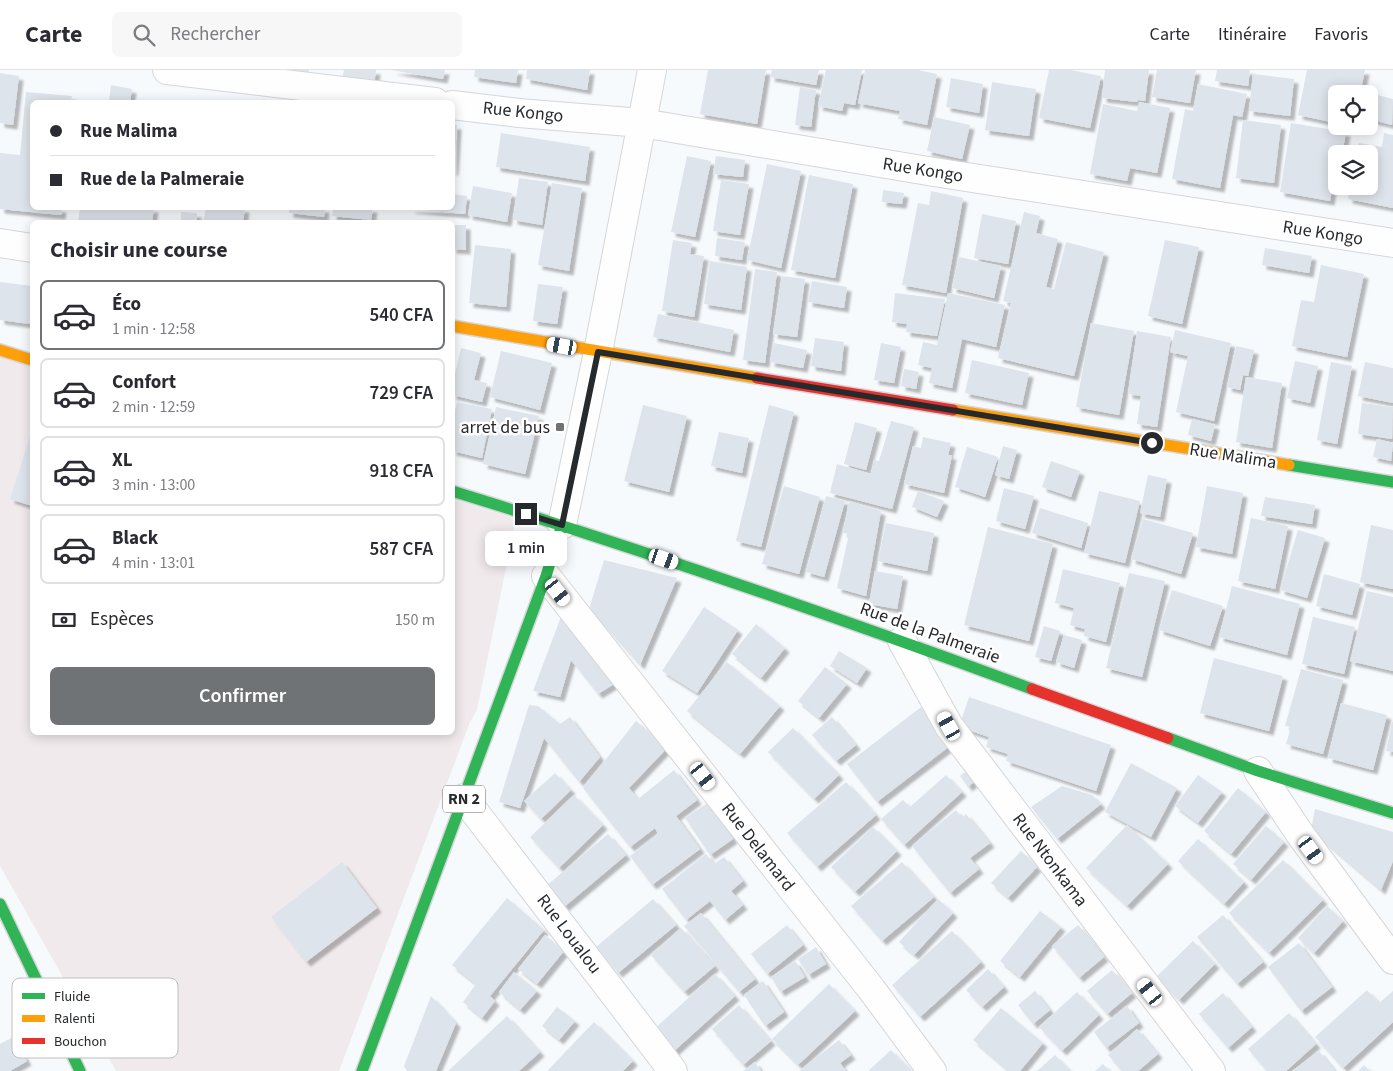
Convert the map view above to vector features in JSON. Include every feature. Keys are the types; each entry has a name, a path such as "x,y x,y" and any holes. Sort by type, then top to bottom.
{"main road":[{"name":"Rue Malima","path":"455,327 598,352 1393,482"},
{"path":"0,350 30,359"},
{"name":"Rue de la Palmeraie","path":"455,492 562,525 902,641 1258,771 1393,814"},
{"name":"RN 2","path":"370,1066 401,962 546,576 562,525"},
{"path":"0,904 35,978"},
{"path":"74,1058 80,1071"}],"street":[{"path":"167,70 418,100"},
{"path":"562,525 598,352 652,70"},
{"name":"Rue Kongo","path":"455,105 519,113 642,123 934,172 1393,243"},
{"path":"0,243 30,248"},
{"name":"Rue Delamard","path":"546,576 866,983 932,1071"},
{"name":"Rue Ntonkama","path":"902,641 949,726 1211,1071"},
{"path":"1258,771 1300,834 1393,960"},
{"name":"Rue Loualou","path":"464,798 672,1071"}],"shaded area":[{"path":"0,356 30,366 30,735 455,735 455,500 516,519 477,710 470,722 339,1071 116,1071 109,1058 178,1058 178,978 63,978 0,866"}],"building":[{"path":"294,70 309,70 308,76 293,74"},
{"path":"344,70 376,70 374,85 342,79"},
{"path":"391,70 445,70 443,79"},
{"path":"475,70 518,70 516,83 474,77"},
{"path":"527,70 590,70 587,90 526,79"},
{"path":"708,70 766,70 757,124 700,114"},
{"path":"772,70 819,70 816,85 770,77"},
{"path":"826,70 862,70 855,105 844,103 842,111 818,106"},
{"path":"865,70 918,70 937,74 927,125 898,119 900,111 858,103"},
{"path":"1049,70 1071,70 1101,76 1090,128 1039,118"},
{"path":"1105,70 1149,70 1145,101 1138,100 1137,102 1102,98"},
{"path":"1157,70 1196,70 1190,103 1152,97"},
{"path":"1217,70 1250,70 1248,86 1215,81"},
{"path":"1307,70 1365,70 1362,85 1328,85 1328,121 1298,115"},
{"path":"0,73 19,76 13,125 0,123"},
{"path":"1253,74 1294,79 1290,116 1249,111"},
{"path":"951,78 983,84 979,113 946,107"},
{"path":"992,82 1036,89 1029,136 985,130"},
{"path":"1198,84 1247,94 1242,117 1233,115 1220,188 1172,179 1185,109 1193,111"},
{"path":"111,85 132,89 130,100 109,100"},
{"path":"800,87 816,90 811,127 795,125"},
{"path":"26,92 72,96 71,100 30,100 30,210 62,210 61,215 0,209 0,153 20,155"},
{"path":"1378,95 1393,99 1392,125 1378,121"},
{"path":"1139,102 1170,108 1157,173 1130,168 1127,181 1090,174 1103,104 1137,111"},
{"path":"934,117 970,125 962,159 927,151"},
{"path":"1243,120 1281,125 1274,183 1236,178"},
{"path":"1291,123 1328,129 1328,135 1345,135 1344,145 1328,145 1328,195 1331,195 1330,201 1280,192"},
{"path":"455,125 457,125 455,156"},
{"path":"501,133 590,147 585,181 496,167"},
{"path":"1384,133 1393,135 1393,208 1348,199 1349,195 1378,195 1378,146 1382,147"},
{"path":"687,156 711,161 695,237 671,232"},
{"path":"716,156 745,160 743,177 713,174"},
{"path":"767,164 801,171 781,268 747,260"},
{"path":"809,175 853,184 835,278 791,270"},
{"path":"519,178 548,182 542,225 513,220"},
{"path":"721,180 749,184 740,235 713,231"},
{"path":"552,183 582,188 569,271 538,265"},
{"path":"473,186 512,193 507,222 468,215"},
{"path":"883,190 904,193 902,204 882,202"},
{"path":"931,191 963,198 946,293 902,285 918,203 929,205"},
{"path":"455,194 467,196 465,214 422,210 455,210"},
{"path":"80,210 154,210 152,220 78,220"},
{"path":"206,210 245,210 243,220 203,220"},
{"path":"289,210 325,210 324,217 289,213"},
{"path":"333,210 373,210 371,220 332,216"},
{"path":"181,212 197,213 197,220 181,220"},
{"path":"1024,212 1040,216 1036,233 1058,239 1046,287 1054,289 1066,242 1104,252 1074,376 998,358 1011,303 1003,301"},
{"path":"982,214 1016,221 1008,264 974,258"},
{"path":"455,225 466,225 466,250 455,249"},
{"path":"717,238 745,242 742,260 715,256"},
{"path":"673,240 692,243 690,254 704,256 694,317 662,311"},
{"path":"1165,240 1199,247 1182,324 1148,316"},
{"path":"475,245 511,249 506,307 469,303"},
{"path":"1265,248 1312,256 1309,273 1262,265"},
{"path":"959,257 1001,266 994,298 952,288"},
{"path":"710,261 747,267 741,310 704,304"},
{"path":"1321,265 1364,274 1347,357 1292,346 1301,300 1314,302"},
{"path":"755,269 777,272 765,363 743,360"},
{"path":"782,276 805,279 797,337 773,334"},
{"path":"812,281 847,287 844,308 808,302"},
{"path":"0,282 30,286 30,324 0,320"},
{"path":"538,284 563,287 557,324 533,321"},
{"path":"895,293 945,299 937,336 906,332 907,324 892,322"},
{"path":"948,293 1005,305 996,347 962,339 952,388 929,383 932,368 918,365 923,342 937,345"},
{"path":"658,314 734,330 730,352 653,337"},
{"path":"1091,323 1134,331 1119,415 1076,407"},
{"path":"1175,330 1231,343 1214,421 1176,412 1188,356 1170,352"},
{"path":"1137,331 1171,337 1157,427 1137,424 1141,396 1128,394"},
{"path":"815,338 844,342 841,371 811,366"},
{"path":"774,343 807,350 803,368 770,362"},
{"path":"881,343 901,347 894,383 874,380"},
{"path":"1236,346 1254,350 1248,376 1243,375 1240,390 1227,387"},
{"path":"461,348 481,353 474,380 487,383 482,402 455,396 455,373"},
{"path":"501,351 552,363 540,410 490,397"},
{"path":"972,360 1029,373 1022,405 965,393"},
{"path":"1295,361 1318,366 1310,403 1287,398"},
{"path":"1331,362 1352,366 1337,444 1317,440"},
{"path":"1365,362 1393,368 1393,403 1358,396"},
{"path":"904,369 919,372 916,389 901,386"},
{"path":"1246,377 1282,383 1272,448 1236,442"},
{"path":"457,402 492,409 482,458 455,452 455,410"},
{"path":"1362,403 1393,407 1392,439 1358,434"},
{"path":"643,405 687,416 669,492 624,481"},
{"path":"769,405 794,412 761,547 736,541"},
{"path":"496,407 539,416 525,474 483,464"},
{"path":"1192,419 1215,425 1211,441 1188,435"},
{"path":"891,421 914,427 892,509 830,493 837,464 871,474 874,460 879,461"},
{"path":"855,422 877,428 866,470 844,464"},
{"path":"719,432 749,438 742,473 711,466"},
{"path":"30,436 30,505 10,499"},
{"path":"923,437 951,443 948,455 952,455 944,493 904,484 913,446 921,448"},
{"path":"1377,439 1393,443 1391,461 1373,457"},
{"path":"1003,446 1017,450 1009,479 995,475"},
{"path":"967,447 998,457 985,497 955,487"},
{"path":"1051,461 1080,471 1071,497 1042,487"},
{"path":"1148,475 1167,479 1160,517 1140,513"},
{"path":"784,486 820,497 799,574 762,564"},
{"path":"1207,486 1243,493 1232,554 1196,547"},
{"path":"1004,488 1034,496 1025,529 996,521"},
{"path":"918,491 944,501 937,517 912,507"},
{"path":"1099,491 1140,501 1125,563 1084,553"},
{"path":"826,496 845,501 824,577 806,572"},
{"path":"1265,497 1315,505 1312,524 1261,516"},
{"path":"849,501 881,511 866,596 837,588 849,534 843,533"},
{"path":"1040,508 1088,523 1081,548 1032,533"},
{"path":"1251,518 1288,526 1275,589 1238,581"},
{"path":"1143,519 1193,533 1181,574 1131,559"},
{"path":"886,523 934,533 927,571 878,561"},
{"path":"1371,525 1393,530 1393,589 1360,582"},
{"path":"988,527 1053,544 1029,641 964,625"},
{"path":"1298,530 1325,538 1307,598 1280,590"},
{"path":"604,560 677,578 640,665 589,609"},
{"path":"1063,569 1120,583 1106,642 1084,636 1085,629 1070,625 1074,608 1055,603"},
{"path":"875,571 903,576 897,609 869,604"},
{"path":"1129,573 1165,581 1142,677 1106,668"},
{"path":"1324,574 1360,584 1352,615 1316,606"},
{"path":"1232,586 1300,604 1287,655 1219,637"},
{"path":"1172,590 1223,606 1210,646 1159,630"},
{"path":"1367,591 1393,597 1393,671 1350,661"},
{"path":"704,607 738,630 697,693 662,671"},
{"path":"562,614 614,684 598,694 571,660 560,697 533,691"},
{"path":"1313,617 1355,627 1344,674 1302,664"},
{"path":"756,624 785,648 761,678 732,654"},
{"path":"1044,626 1060,631 1051,661 1035,657"},
{"path":"1064,635 1082,640 1074,668 1056,662"},
{"path":"839,651 867,668 857,683 830,666"},
{"path":"1214,658 1283,676 1269,731 1200,713"},
{"path":"727,662 780,706 740,754 687,711"},
{"path":"825,667 847,684 819,718 798,701"},
{"path":"1301,669 1343,680 1323,754 1286,744 1291,727 1285,726"},
{"path":"969,697 1111,745 1096,791 1006,761 1008,754 986,747 989,737 959,727"},
{"path":"1341,703 1387,715 1373,770 1328,758"},
{"path":"529,705 538,706 560,724 570,717 600,757 579,782 544,738 520,808 499,802"},
{"path":"921,707 951,745 877,802 847,764"},
{"path":"832,717 856,745 836,761 812,735"},
{"path":"636,721 668,747 629,788 638,799 674,770 697,800 676,816 700,849 652,885 630,856 658,834 655,828 630,847 583,788"},
{"path":"1393,722 1393,752 1386,751"},
{"path":"793,728 839,775 814,799 768,752"},
{"path":"1131,763 1177,788 1151,837 1105,812"},
{"path":"970,768 977,779 968,787 960,776"},
{"path":"555,773 571,790 541,819 524,801"},
{"path":"946,775 962,792 904,845 881,819 903,800 910,807"},
{"path":"1198,775 1222,792 1198,823 1175,806"},
{"path":"846,782 876,815 817,867 787,833"},
{"path":"1062,786 1092,795 1101,804 1057,839 1031,807"},
{"path":"1238,788 1266,812 1231,854 1204,831"},
{"path":"574,795 603,825 559,868 530,837"},
{"path":"709,802 733,839 710,855 685,818"},
{"path":"1315,809 1393,832 1393,861 1381,890 1311,830"},
{"path":"956,810 962,818 966,814 990,843 970,858 979,869 950,893 912,846"},
{"path":"1127,825 1168,864 1127,906 1086,868"},
{"path":"1266,826 1284,842 1251,880 1233,864"},
{"path":"873,827 897,851 855,892 831,867"},
{"path":"608,834 626,855 564,907 546,886"},
{"path":"1198,839 1244,882 1224,904 1178,861"},
{"path":"1021,851 1037,867 1008,898 991,883"},
{"path":"706,854 714,864 724,857 743,881 731,891 743,905 725,920 710,901 686,920 662,889"},
{"path":"1283,860 1323,900 1269,953 1229,913"},
{"path":"342,862 377,908 306,962 271,917"},
{"path":"902,862 934,897 882,941 851,906"},
{"path":"507,898 544,930 490,996 495,1001 482,1018 463,1002 476,984 452,965"},
{"path":"653,899 676,925 618,973 596,947"},
{"path":"938,899 953,913 914,955 899,942"},
{"path":"1327,906 1343,921 1314,953 1298,938"},
{"path":"1040,911 1061,927 1020,977 1000,961"},
{"path":"701,913 755,979 739,992 684,926"},
{"path":"1223,915 1263,962 1237,984 1197,937"},
{"path":"787,925 803,945 767,974 751,954"},
{"path":"1078,925 1104,957 1079,978 1052,946"},
{"path":"681,928 715,966 684,992 651,955"},
{"path":"952,931 981,962 920,1017 892,985"},
{"path":"545,935 564,951 537,984 518,969"},
{"path":"1193,941 1215,964 1179,1000 1156,977"},
{"path":"1299,943 1332,987 1301,1011 1268,967"},
{"path":"816,947 826,964 808,975 798,959"},
{"path":"795,961 805,977 780,992 771,977"},
{"path":"988,969 1004,987 982,1007 966,990"},
{"path":"1112,970 1132,993 1107,1014 1087,991"},
{"path":"514,972 537,991 520,1010 499,992"},
{"path":"715,974 735,996 673,1052 653,1030"},
{"path":"763,981 784,1012 765,1026 744,995"},
{"path":"829,984 855,1011 798,1065 772,1039"},
{"path":"1367,990 1379,1003 1393,991 1393,1022 1343,1068 1315,1037"},
{"path":"1035,991 1050,1010 1033,1024 1018,1005"},
{"path":"1077,992 1099,1015 1062,1051 1039,1027"},
{"path":"1223,993 1252,1027 1228,1048 1199,1014"},
{"path":"431,996 456,1023 436,1071 407,1071 404,1066"},
{"path":"739,1005 771,1041 743,1065 712,1029"},
{"path":"1127,1006 1139,1023 1106,1048 1094,1032"},
{"path":"557,1007 575,1021 559,1040 542,1026"},
{"path":"1001,1008 1043,1043 1020,1071 1009,1071 973,1040"},
{"path":"1289,1013 1316,1044 1286,1071 1267,1071 1248,1049"},
{"path":"507,1016 540,1052 519,1071 448,1071"},
{"path":"594,1022 633,1061 623,1071 547,1071"},
{"path":"1137,1029 1158,1054 1138,1071 1122,1071 1108,1055"},
{"path":"12,1038 12,1058 25,1058 27,1061 10,1071 0,1071 0,1044"},
{"path":"839,1040 851,1055 840,1063 846,1071 799,1071"},
{"path":"891,1050 911,1071 868,1071"},
{"path":"1319,1051 1335,1071 1292,1071"},
{"path":"1055,1055 1070,1071 1037,1071"},
{"path":"755,1062 761,1071 743,1071"},
{"path":"1103,1064 1110,1071 1095,1071"},
{"path":"1364,1065 1370,1071 1358,1071"}],"traffic: fast":[{"path":"1289,465 1393,482"},
{"path":"455,492 598,537 743,586 1032,689"},
{"path":"362,1071 546,576 562,525"},
{"path":"1168,738 1258,771 1393,813"},
{"path":"0,904 35,978"},
{"path":"74,1058 80,1071"}],"traffic: slow":[{"path":"455,327 757,378"},
{"path":"0,350 30,359"},
{"path":"953,410 1289,465"}],"traffic: jam":[{"path":"757,378 953,410"},
{"path":"1032,689 1168,738"}],"place":[{"name":"arret de bus","path":"560,427"}],"route":[{"path":"526,514 562,525 598,352 1152,443"}]}
